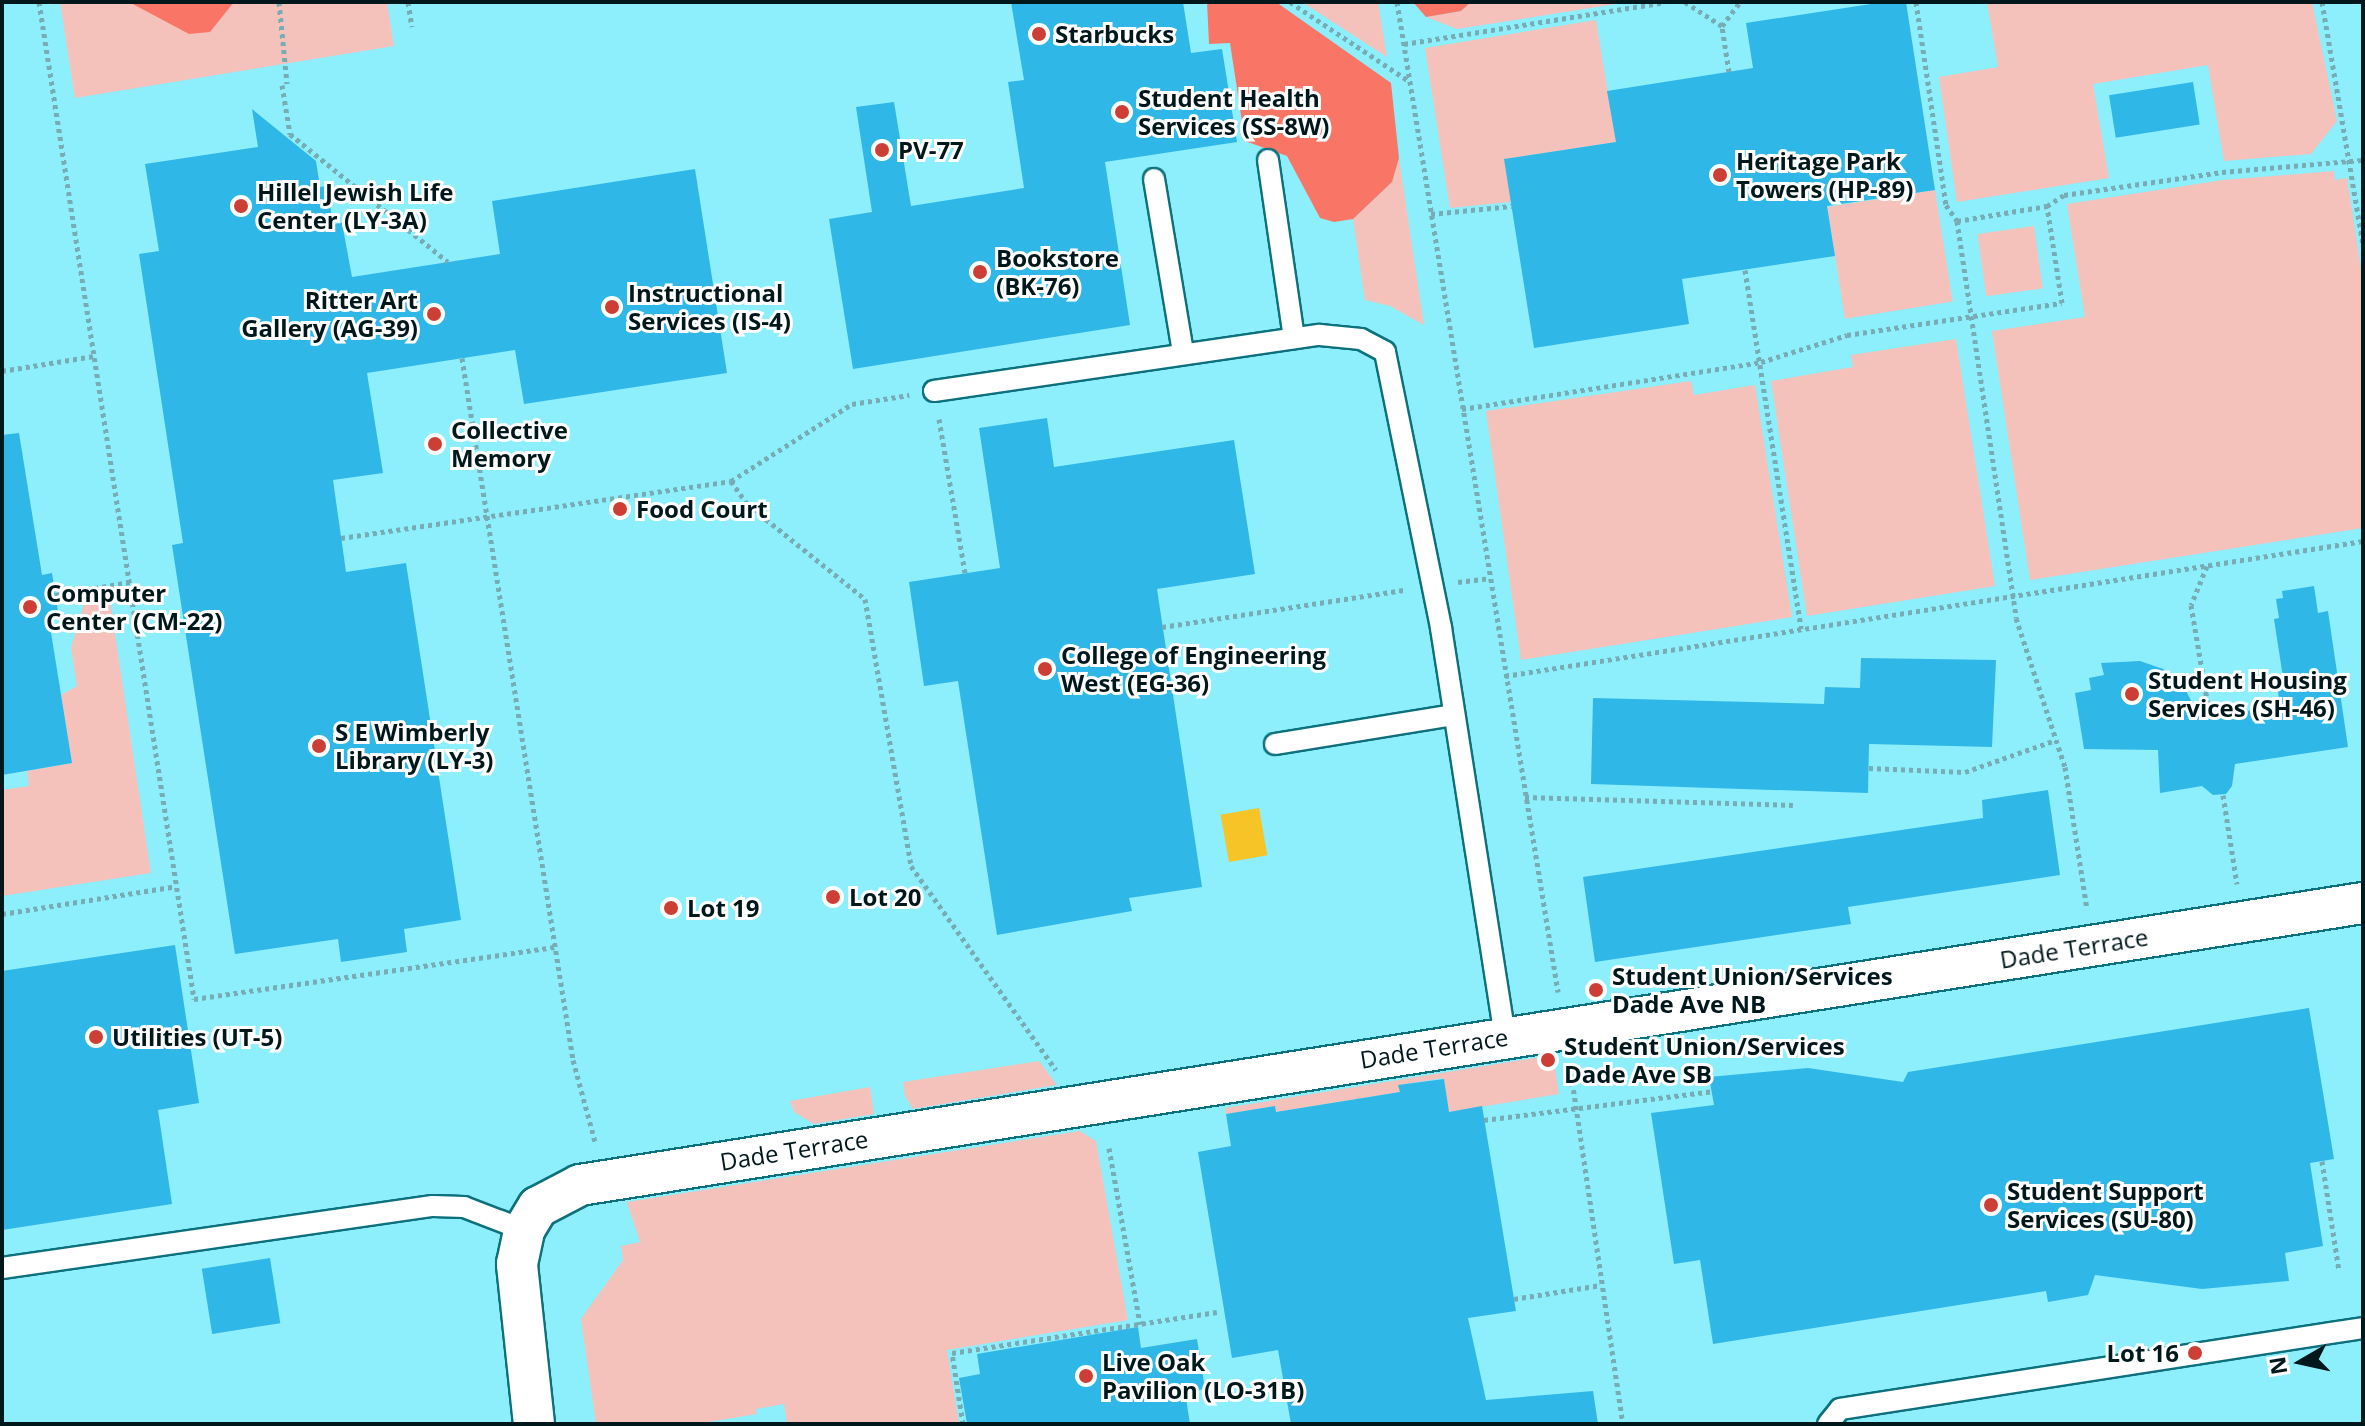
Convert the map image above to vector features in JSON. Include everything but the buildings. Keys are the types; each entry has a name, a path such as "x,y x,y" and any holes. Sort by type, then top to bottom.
{"street":[{"name":"Dade Terrace","path":"524,1230 538,1207 555,1193 587,1183 2363,903"},
{"path":"524,1230 517,1264 534,1424"}],"lane":[{"path":"1268,160 1294,338"},
{"path":"1154,179 1183,353"},
{"path":"934,391 1294,338 1343,335 1385,352 1433,586 1505,1037"},
{"path":"1275,744 1454,715"},
{"path":"2,1268 433,1206 464,1207 524,1230"},
{"path":"1828,1424 1840,1409 2363,1328"}],"path":[{"path":"39,2 194,999 556,947"},
{"path":"279,2 290,134 448,262"},
{"path":"408,2 412,27"},
{"path":"1290,2 1410,81"},
{"path":"1397,2 1560,1002"},
{"path":"1404,44 1665,2"},
{"path":"1685,2 1722,26"},
{"path":"1729,72 1722,26 1740,2"},
{"path":"1916,2 1946,205 1957,221 2012,598 2065,767 2089,920"},
{"path":"2322,2 2363,245"},
{"path":"1957,221 2047,206 2064,195 2222,172 2363,160"},
{"path":"1431,214 1512,206"},
{"path":"1462,409 1761,362 1847,335 2062,303 2047,206"},
{"path":"1745,270 1801,629"},
{"path":"2,371 94,356"},
{"path":"462,358 573,1060 599,1159"},
{"path":"341,538 731,481 852,404 934,391 965,573"},
{"path":"731,481 747,504 865,599 911,866 1066,1084"},
{"path":"1505,676 2363,541"},
{"path":"2207,566 2191,605 2210,717"},
{"path":"1162,627 1489,578"},
{"path":"55,595 130,582"},
{"path":"1869,768 1965,772 2056,740"},
{"path":"2223,795 2236,879"},
{"path":"1525,797 1793,805"},
{"path":"2,914 176,886"},
{"path":"1569,1053 1572,1105 1623,1424"},
{"path":"1484,1120 1572,1105 1712,1091"},
{"path":"1109,1148 1140,1324"},
{"path":"2322,1161 2339,1271"},
{"path":"1514,1299 1601,1285"},
{"path":"963,1424 952,1353 1217,1312"}],"shaded area":[{"path":"2,2 2363,2 2363,1424 2,1424"},
{"path":"60,2 387,2 394,46 75,98"},
{"path":"129,2 234,2 210,32 189,34"},
{"path":"1207,2 1276,2 1391,83 1399,158 1392,182 1353,219 1334,222 1320,218 1287,156 1245,141 1230,43 1209,44"},
{"path":"1302,2 1378,2 1387,57"},
{"path":"1413,2 1471,2 1461,11 1426,17"},
{"path":"1471,2 1629,2 1457,29 1426,17 1461,11"},
{"path":"1987,2 2312,2 2337,121 2311,154 2224,161 2208,65 2093,84 2109,178 1957,202 1939,77 1998,67"},
{"path":"1596,20 1616,142 1505,159 1511,202 1450,208 1425,48"},
{"path":"1399,158 1424,325 1390,306 1365,300 1353,219 1392,182"},
{"path":"2334,171 2335,180 2347,178 2363,282 2363,528 2030,580 1992,331 2085,317 2067,204 2223,180"},
{"path":"1935,190 1953,302 1845,319 1827,207"},
{"path":"2034,226 2043,288 1986,296 1978,234"},
{"path":"1956,339 1995,586 1807,616 1771,381 1853,367 1851,355"},
{"path":"1691,381 1694,395 1755,385 1792,617 1521,660 1486,411"},
{"path":"110,600 151,873 2,896 2,790 29,786 27,771 72,763 61,695 77,686 71,648 84,604"},
{"path":"1259,808 1267,855 1229,862 1221,815"},
{"path":"1553,1055 1559,1094 1449,1112 1443,1078 1399,1085 1400,1092 1276,1112 1275,1106 1226,1114 1225,1108"},
{"path":"1039,1061 1057,1085 913,1109 905,1096 903,1082"},
{"path":"870,1087 874,1114 814,1124 794,1112 790,1101"},
{"path":"1080,1131 1096,1141 1128,1320 947,1350 959,1424 787,1424 784,1404 756,1409 757,1414 696,1424 596,1424 581,1319 623,1260 621,1246 640,1242 627,1202"}],"place":[{"name":"Starbucks","path":"1039,34"},
{"name":"Student Health Services (SS-8W)","path":"1122,112"},
{"name":"PV-77","path":"882,150"},
{"name":"Heritage Park Towers (HP-89)","path":"1720,175"},
{"name":"Hillel Jewish Life Center (LY-3A)","path":"241,206"},
{"name":"Bookstore (BK-76)","path":"980,272"},
{"name":"Instructional Services (IS-4)","path":"612,307"},
{"name":"Ritter Art Gallery (AG-39)","path":"434,314"},
{"name":"Collective Memory","path":"435,444"},
{"name":"Food Court","path":"620,509"},
{"name":"Computer Center (CM-22)","path":"30,607"},
{"name":"College of Engineering West (EG-36)","path":"1045,669"},
{"name":"Student Housing Services (SH-46)","path":"2132,694"},
{"name":"S E Wimberly Library (LY-3)","path":"319,746"},
{"name":"Lot 20","path":"833,897"},
{"name":"Lot 19","path":"671,908"},
{"name":"Student Union/Services Dade Ave NB","path":"1596,990"},
{"name":"Utilities (UT-5)","path":"96,1037"},
{"name":"Student Union/Services Dade Ave SB","path":"1548,1060"},
{"name":"Student Support Services (SU-80)","path":"1991,1205"},
{"name":"Lot 16","path":"2195,1353"},
{"name":"Live Oak Pavilion (LO-31B)","path":"1086,1376"}]}
